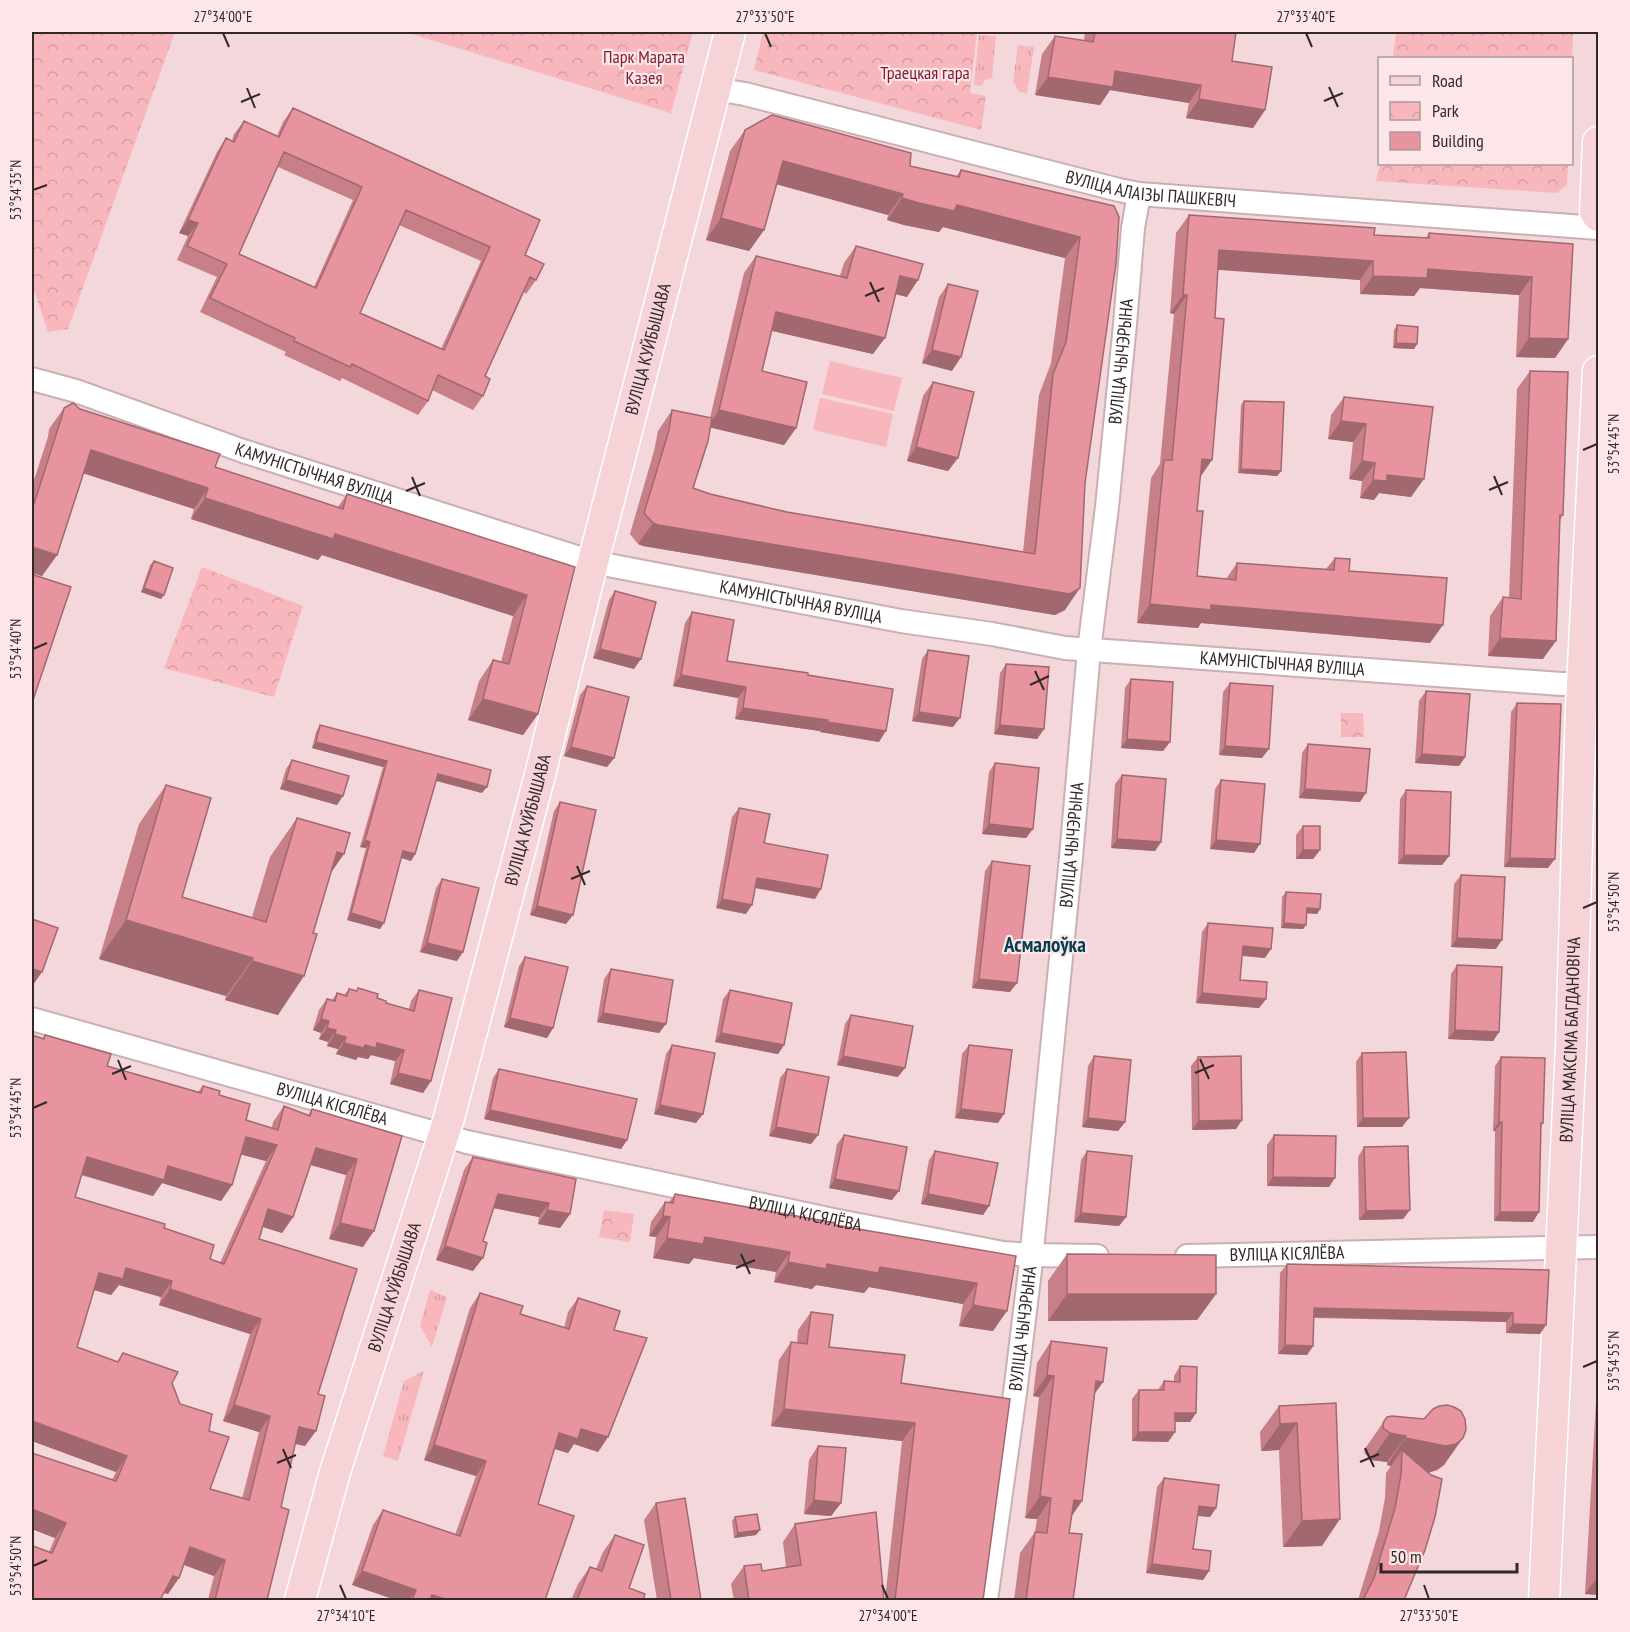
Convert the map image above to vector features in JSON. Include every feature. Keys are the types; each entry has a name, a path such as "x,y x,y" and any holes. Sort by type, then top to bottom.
{"main road":[{"name":"ВУЛІЦА КУЙБЫШАВА","path":"300,1600 335,1472 444,1137 541,771 592,562 730,32"},
{"path":"1599,142 1595,212 1599,216"},
{"name":"ВУЛІЦА МАКСІМА БАГДАНОВІЧА","path":"1544,1600 1590,684 1599,371"}],"street":[{"name":"ВУЛІЦА АЛАІЗЫ ПАШКЕВІЧ","path":"715,89 745,94 1139,194 1599,228"},
{"name":"ВУЛІЦА ЧЫЧЭРЫНА","path":"986,1600 1015,1392 1031,1255 1070,869 1089,650 1105,518 1133,228 1139,194"},
{"name":"КАМУНІСТЫЧНАЯ ВУЛІЦА","path":"32,380 76,391 243,451 592,562 901,621 992,634 1065,648 1590,684"},
{"name":"ВУЛІЦА КІСЯЛЁВА","path":"32,1019 444,1137 545,1160 1003,1253 1112,1256"},
{"name":"ВУЛІЦА КІСЯЛЁВА","path":"1171,1256 1599,1247"}],"green space":[{"path":"32,32 175,32 68,329 48,332 32,285"},
{"name":"Парк Марата Казея","path":"405,32 693,32 671,113"},
{"name":"Траецкая гара","path":"763,32 977,32 970,93 986,96 981,130 754,70"},
{"path":"1396,32 1573,32 1572,57 1393,57"},
{"path":"979,35 996,36 992,78 985,80 982,86 974,85"},
{"path":"1018,45 1034,47 1027,93 1019,92 1013,81"},
{"path":"1380,165 1568,165 1567,185 1557,193 1376,181"},
{"path":"830,361 902,378 894,411 822,394"},
{"path":"820,398 893,414 886,447 813,430"},
{"path":"202,567 303,606 274,697 164,668"},
{"path":"1341,713 1363,713 1364,737 1341,737"},
{"path":"604,1210 634,1214 630,1242 599,1237"},
{"path":"430,1290 447,1297 432,1347 420,1326"},
{"path":"424,1371 398,1461 383,1456 404,1381"}],"building":[{"path":"1095,32 1236,32 1232,61 1272,67 1265,110 1199,99 1201,85 1115,71 1113,87 1048,77 1055,36 1093,42"},
{"path":"293,108 540,220 525,255 544,264 536,280 530,277 485,376 490,379 483,396 438,375 428,401 352,364 350,367 294,341 295,338 210,298 227,264 187,246 198,223 188,220 226,138 234,142 244,121 279,137","holes":["284,152 362,187 316,288 239,254","406,210 490,247 444,350 360,313"]},
{"path":"772,115 911,153 910,166 959,177 961,170 1114,206 1119,217 1116,263 1085,483 1080,588 1070,594 658,525 644,513 669,430 672,410 712,418 708,441 693,488 787,512 1035,554 1053,374 1066,342 1080,237 957,205 954,211 919,203 902,198 903,194 783,161 764,230 721,218 745,130"},
{"path":"1189,215 1375,228 1374,235 1429,238 1429,233 1573,244 1568,339 1529,338 1532,277 1428,269 1427,278 1373,276 1373,261 1219,250 1215,318 1224,319 1212,460 1202,459 1197,511 1203,511 1197,576 1236,580 1237,563 1334,570 1335,558 1350,559 1349,571 1447,578 1443,625 1211,605 1211,610 1150,604 1164,460 1172,460 1187,295 1183,295"},
{"path":"856,246 923,264 918,280 900,276 885,338 776,312 762,371 807,382 796,428 719,410 756,256 847,278"},
{"path":"948,284 978,291 961,357 932,350"},
{"path":"1397,325 1418,327 1417,344 1396,343"},
{"path":"1530,371 1568,372 1556,641 1500,638 1503,597 1521,599"},
{"path":"933,382 974,392 958,458 916,447"},
{"path":"1344,397 1433,407 1424,479 1387,475 1387,481 1373,480 1375,463 1362,461 1366,424 1341,421"},
{"path":"1244,401 1284,402 1281,471 1241,469"},
{"path":"73,403 80,409 220,454 215,467 343,509 347,494 575,567 538,714 483,699 493,660 509,664 527,595 335,534 333,539 205,498 208,488 91,450 57,555 32,547 32,510 64,408"},
{"path":"154,561 173,568 164,595 144,588"},
{"path":"34,575 71,587 32,703 32,582"},
{"path":"615,591 656,602 641,659 600,649"},
{"path":"692,612 734,620 727,661 893,689 886,731 743,708 746,687 681,675"},
{"path":"928,650 969,656 960,718 919,712"},
{"path":"1006,664 1049,667 1044,729 1000,725"},
{"path":"1131,679 1173,682 1170,742 1127,739"},
{"path":"1230,683 1273,686 1269,749 1225,746"},
{"path":"587,686 629,697 614,758 571,747"},
{"path":"1426,691 1470,694 1465,757 1422,754"},
{"path":"1517,703 1561,704 1555,859 1510,858"},
{"path":"320,725 491,770 487,787 438,774 415,854 403,851 384,923 351,913 370,842 365,840 387,761 316,742"},
{"path":"1308,744 1370,749 1366,793 1305,789"},
{"path":"292,760 349,776 343,796 286,780"},
{"path":"995,763 1039,768 1033,829 989,824"},
{"path":"1122,775 1166,779 1161,842 1117,839"},
{"path":"1221,780 1265,784 1260,844 1216,840"},
{"path":"166,785 211,798 182,897 266,922 297,818 350,833 344,854 337,852 313,933 317,934 304,976 252,961 253,958 126,920"},
{"path":"1406,790 1451,792 1449,856 1404,855"},
{"path":"560,802 596,810 573,915 537,906"},
{"path":"739,808 770,814 764,843 828,855 821,889 757,878 752,905 722,899"},
{"path":"1303,826 1320,826 1320,850 1303,850"},
{"path":"992,861 1030,866 1017,983 979,979"},
{"path":"1461,875 1505,877 1502,940 1457,938"},
{"path":"442,879 479,888 463,952 427,943"},
{"path":"1286,892 1321,894 1320,909 1307,908 1306,925 1284,923"},
{"path":"32,919 58,928 42,972 32,969"},
{"path":"1208,923 1273,928 1271,949 1243,946 1240,980 1267,982 1266,999 1202,993"},
{"path":"525,957 568,967 553,1028 510,1018"},
{"path":"1457,965 1502,967 1499,1032 1455,1030"},
{"path":"611,969 673,980 666,1024 603,1013"},
{"path":"358,988 378,994 377,998 386,1003 414,1011 419,990 452,998 431,1081 398,1073 404,1050 377,1043 376,1048 365,1045 364,1048 344,1043 346,1037 335,1034 336,1030 327,1028 329,1021 321,1019 327,999 335,1001 337,993 347,996 349,989 357,991"},
{"path":"730,990 792,1003 784,1045 721,1033"},
{"path":"851,1015 913,1026 905,1068 843,1056"},
{"path":"32,1035 44,1039 45,1035 111,1054 107,1066 201,1093 203,1086 220,1091 219,1095 250,1104 246,1120 278,1130 284,1106 310,1116 312,1109 402,1136 374,1231 340,1223 357,1159 316,1148 293,1217 268,1209 259,1239 357,1269 318,1394 325,1396 316,1431 299,1427 281,1507 289,1510 267,1600 215,1600 225,1560 190,1547 179,1578 173,1576 160,1600 32,1600 33,1546 52,1553 66,1523 32,1509 32,1453 116,1481 127,1456 32,1421","holes":["246,1137 277,1145 224,1264 210,1259 214,1245 164,1228 165,1224 75,1197 87,1157 164,1180 168,1166 232,1185","126,1268 172,1281 170,1289 261,1319 234,1405 270,1416 249,1500 210,1489 229,1437 209,1431 212,1414 180,1404 172,1383 178,1372 123,1353 118,1362 77,1347 99,1273 123,1279"]},
{"path":"672,1045 715,1053 703,1114 660,1105"},
{"path":"969,1045 1012,1050 1004,1114 961,1109"},
{"path":"1406,1052 1409,1118 1363,1118 1362,1053"},
{"path":"1094,1056 1131,1060 1125,1122 1088,1118"},
{"path":"1241,1056 1242,1120 1199,1121 1198,1057"},
{"path":"1501,1057 1545,1058 1539,1212 1500,1212"},
{"path":"499,1069 637,1099 627,1140 490,1110"},
{"path":"787,1069 829,1077 818,1135 776,1127"},
{"path":"844,1135 907,1147 899,1191 835,1179"},
{"path":"1274,1135 1336,1136 1335,1178 1273,1177"},
{"path":"1408,1146 1410,1210 1366,1211 1364,1147"},
{"path":"935,1151 998,1163 989,1206 928,1194"},
{"path":"1087,1151 1132,1156 1126,1217 1081,1213"},
{"path":"473,1157 576,1179 570,1214 547,1210 549,1203 498,1194 483,1241 487,1243 483,1258 445,1246"},
{"path":"675,1194 835,1223 835,1225 1016,1256 1007,1311 973,1305 977,1283 880,1267 878,1273 827,1264 826,1269 788,1262 790,1252 705,1237 703,1244 667,1238 670,1217 663,1216 665,1202 673,1203"},
{"path":"1067,1254 1216,1255 1216,1294 1067,1294"},
{"path":"1287,1264 1549,1270 1546,1325 1513,1324 1513,1313 1314,1308 1313,1346 1285,1345"},
{"path":"480,1293 523,1306 520,1314 569,1329 578,1298 620,1311 614,1330 647,1338 608,1437 581,1429 578,1439 559,1433 538,1504 574,1516 545,1600 448,1600 432,1595 430,1600 412,1600 416,1590 362,1571 383,1510 460,1536 486,1461 434,1445"},
{"path":"811,1312 833,1315 829,1347 905,1355 901,1383 1010,1399 983,1600 895,1600 915,1423 784,1409 791,1342 807,1344"},
{"path":"1051,1341 1107,1348 1103,1382 1096,1381 1082,1501 1074,1500 1069,1533 1082,1534 1073,1600 1026,1600 1035,1532 1047,1533 1051,1498 1040,1496 1054,1376 1047,1375"},
{"path":"1180,1366 1197,1367 1196,1413 1175,1413 1175,1432 1138,1432 1139,1390 1164,1390 1164,1381 1180,1382"},
{"path":"1336,1403 1340,1519 1302,1521 1297,1423 1280,1424 1279,1406"},
{"path":"1447,1405 1461,1411 1465,1419 1466,1430 1463,1438 1456,1444 1446,1446 1405,1438 1406,1436 1390,1433 1383,1428 1387,1417 1424,1419 1433,1409"},
{"path":"818,1446 846,1448 841,1503 814,1500"},
{"path":"1402,1450 1431,1475 1442,1479 1435,1517 1425,1550 1404,1600 1363,1600 1374,1578 1395,1508 1401,1475"},
{"path":"1164,1478 1219,1485 1216,1508 1199,1506 1193,1549 1211,1551 1209,1571 1152,1564"},
{"path":"685,1498 701,1600 671,1600 656,1503"},
{"path":"876,1512 884,1600 749,1600 744,1566 761,1564 762,1571 801,1565 795,1524"},
{"path":"757,1514 760,1530 738,1533 735,1517"},
{"path":"615,1535 644,1545 629,1588 645,1594 643,1600 577,1600 590,1567 602,1571"},
{"path":"1599,1545 1599,1578 1597,1578"}],"district":[{"name":"Асмалоўка","path":"1045,945"}]}
